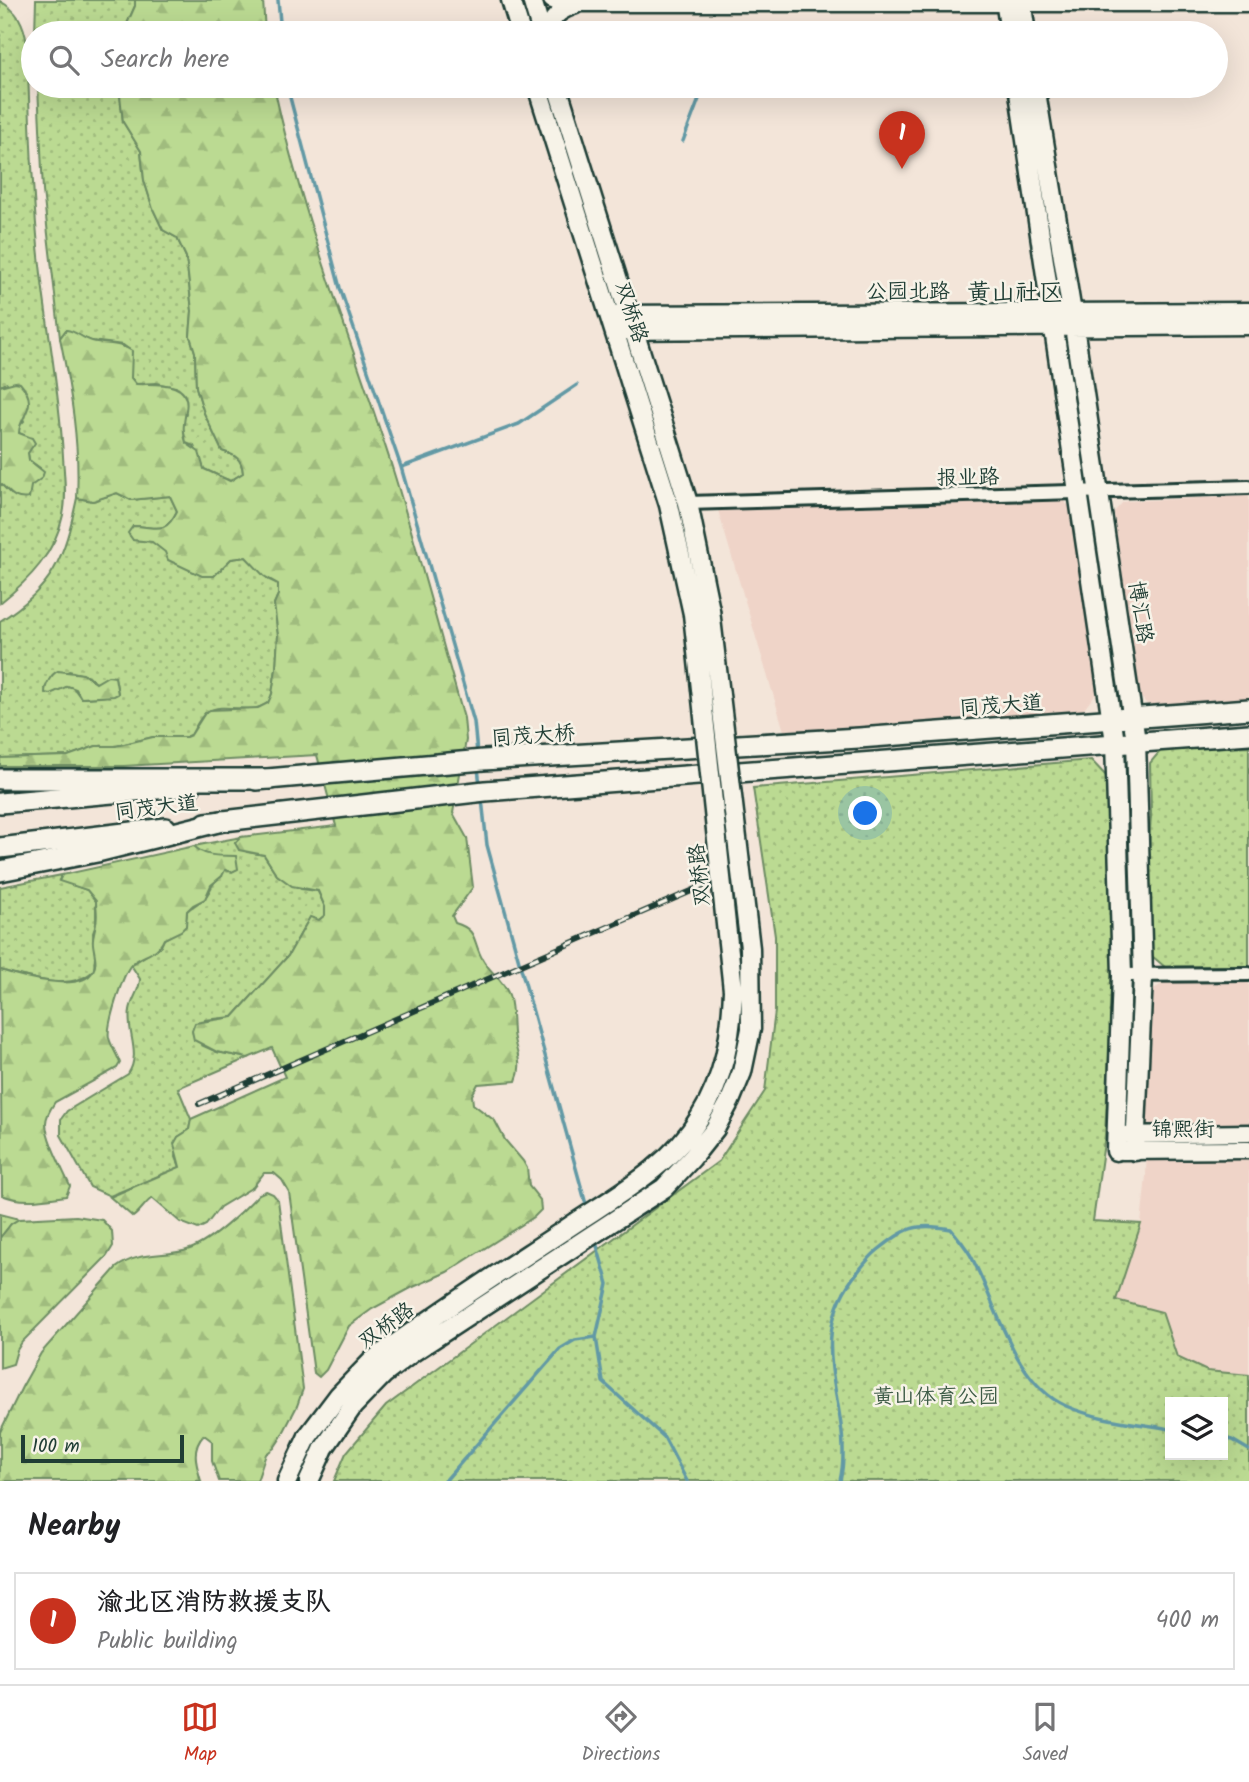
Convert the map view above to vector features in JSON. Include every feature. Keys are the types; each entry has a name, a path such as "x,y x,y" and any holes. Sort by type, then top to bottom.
{"main road":[{"path":"511,0 517,21"},
{"path":"532,0 538,21"},
{"path":"1011,21 1013,1"},
{"path":"1013,1 1021,21"},
{"name":"双桥路","path":"288,1481 307,1436 372,1361 652,1171 699,1120 713,1094 724,1064 731,1029 733,990 701,612 541,98"},
{"name":"双桥路","path":"309,1481 324,1448 353,1406 384,1374 413,1352 664,1188 715,1129 743,1072 751,1029 750,948 701,612 688,503 561,98"},
{"name":"博汇路","path":"1020,98 1113,719 1126,1143"},
{"name":"博汇路","path":"1037,98 1100,493 1136,741 1143,975 1126,1143"},
{"name":"公园北路","path":"1073,320 1249,312"},
{"name":"公园北路","path":"611,323 1073,320 1249,325"},
{"name":"同茂大道","path":"756,744 1249,709"},
{"path":"1115,743 1249,734"},
{"name":"同茂大道","path":"0,848 485,791 1115,743"},
{"name":"同茂大桥","path":"313,775 756,744"},
{"name":"同茂大道","path":"0,803 313,775"},
{"path":"0,779 271,779"},
{"path":"0,871 97,852 222,821"}],"street":[{"path":"552,0 582,3 1249,3"},
{"path":"553,21 559,12 582,3"},
{"name":"报业路","path":"688,503 1249,487"},
{"path":"1122,975 1249,974"},
{"name":"锦熙街","path":"1126,1143 1249,1133"},
{"name":"锦熙街","path":"1126,1143 1249,1150"}],"shaded area":[{"path":"1249,496 1249,703 1161,710 1146,703 1135,690 1114,512 1123,502 1129,501"},
{"path":"1062,500 1074,510 1100,679 1097,692 1082,712 856,733 784,731 717,507"},
{"path":"1165,982 1249,982 1249,1375 1207,1371 1176,1357 1162,1312 1116,1300 1141,1224 1146,1176 1151,991"}],"green space":[{"path":"36,0 135,0 128,21 35,21"},
{"path":"135,0 263,0 264,21 128,21"},
{"path":"0,1 11,9 21,23 21,98 29,98 36,223 62,434 65,493 59,529 47,553 31,575 0,603 0,483 11,494 38,481 40,468 29,460 28,453 34,443 32,439 19,433 19,426 24,421 7,383 0,386"},
{"path":"39,98 120,98 123,122 141,151 144,180 153,209 163,230 177,238 186,257 192,311 190,336 195,352 196,387 204,413 222,451 239,461 243,473 230,481 204,469 194,446 186,443 182,423 186,414 176,387 156,383 136,384 131,378 131,351 123,345 91,341 66,330 60,338 43,191"},
{"path":"120,98 277,98 298,183 392,467 464,718 466,740 453,813 467,838 473,887 452,916 455,923 472,933 483,960 504,985 511,1004 519,1062 516,1081 478,1084 472,1095 473,1104 495,1121 505,1140 523,1161 527,1168 529,1186 540,1200 541,1210 447,1272 372,1309 349,1326 326,1370 319,1377 314,1373 289,1192 274,1173 264,1173 253,1187 220,1207 206,1225 198,1229 180,1222 152,1198 133,1217 110,1197 180,1167 174,1144 178,1137 189,1130 191,1119 285,1077 272,1048 248,1058 217,1052 194,1040 192,1031 195,1023 233,1017 288,956 310,917 319,920 325,915 325,907 318,891 292,886 277,875 264,855 239,850 235,843 241,837 336,826 317,755 124,766 0,766 0,758 68,756 96,746 116,746 153,737 186,737 191,735 205,713 210,710 258,708 268,703 272,694 278,635 274,604 278,595 278,584 264,576 246,557 231,559 214,576 202,576 168,560 165,552 152,542 133,540 128,533 133,526 159,528 173,519 177,511 170,496 131,500 117,493 93,501 77,498 74,418 60,338 66,330 92,341 118,345 132,351 131,378 136,384 161,384 177,388 183,393 186,400 186,443 199,452 204,469 230,481 243,473 237,458 222,451 204,413 196,387 195,352 190,336 192,311 186,257 177,238 163,230 153,209 144,180 141,151 123,122"},
{"path":"20,383 29,398 19,433 32,438 35,443 28,453 29,460 44,472 42,478 31,486 29,498 24,499 13,495 0,483 0,386"},
{"path":"117,493 131,500 170,496 177,511 173,519 159,528 133,526 133,540 152,541 197,573 214,576 231,559 246,557 269,580 278,584 278,595 274,604 278,635 276,669 271,699 257,708 223,708 207,712 191,735 186,737 153,737 116,746 96,746 68,756 0,758 0,621 33,596 54,569 67,538 77,498 92,501","holes":["69,671 88,676 96,683 115,677 118,693 81,698 72,686 62,687 54,692 45,688 50,681"]},
{"path":"58,671 83,674 96,683 108,676 115,677 118,694 81,698 76,689 68,686 50,694 45,693 49,680"},
{"path":"1249,746 1249,966 1165,967 1152,956 1147,870 1151,817 1150,763 1161,750"},
{"name":"黄山体育公园","path":"1091,760 1108,778 1113,976 1105,1135 1093,1221 1141,1224 1116,1300 1162,1312 1177,1357 1207,1371 1249,1375 1249,1481 334,1481 346,1453 386,1406 719,1161 765,1091 775,1011 775,936 753,788"},
{"path":"241,837 235,843 247,852 264,855 277,875 301,889 318,891 325,907 325,915 306,924 288,956 233,1017 205,1020 201,1045 217,1052 248,1058 178,1088 191,1119 189,1130 178,1137 176,1157 180,1167 110,1196 90,1187 61,1135 61,1119 67,1111 128,1074 132,1066 134,1051 129,1018 140,979 131,965 161,946 164,939 181,929 187,911 205,898 214,882 222,876 208,855 201,853 194,846"},
{"path":"194,846 208,854 236,856 238,869 232,872 225,870 211,885 205,899 187,911 186,926 181,931 164,939 157,949 131,965 116,1000 110,1023 109,1038 120,1063 117,1068 55,1102 49,1112 47,1130 70,1186 66,1196 26,1200 2,1195 0,970 49,981 76,981 86,978 95,965 93,941 97,918 96,901 87,890 59,881 62,875"},
{"path":"62,875 59,880 87,890 96,901 94,970 85,977 62,982 0,970 0,887"},
{"path":"266,1191 278,1200 303,1389 280,1439 266,1454 257,1481 219,1481 212,1461 212,1441 204,1435 196,1451 201,1481 0,1481 0,1432 22,1387 41,1353 116,1268 143,1256 181,1252 199,1245"},
{"path":"0,1214 19,1219 11,1224 0,1238"},
{"path":"76,1216 102,1220 112,1231 113,1246 107,1256 22,1342 13,1364 0,1368 0,1238 11,1224 19,1219"}],"waterway":[{"path":"278,0 280,21"},
{"path":"290,98 340,288 401,467 474,722 477,753"},
{"path":"683,141 699,98"},
{"path":"402,467 519,424 577,385"},
{"path":"478,768 480,785"},
{"path":"482,799 487,845 587,1208"},
{"path":"840,1481 842,1429 831,1354 832,1329 838,1303 853,1278 874,1253 904,1232 919,1227 951,1229 963,1244 1020,1362 1048,1395 1066,1406 1091,1415 1165,1428"},
{"path":"595,1239 608,1284 596,1337 603,1382 664,1437 687,1481"},
{"path":"445,1481 560,1349 575,1340 596,1337"},
{"path":"1228,1439 1249,1450"}],"railway":[{"path":"199,1104 717,880"}],"place":[{"name":"渝北区消防救援支队","path":"902,169"}],"district":[{"name":"黄山社区","path":"1015,292"}]}
